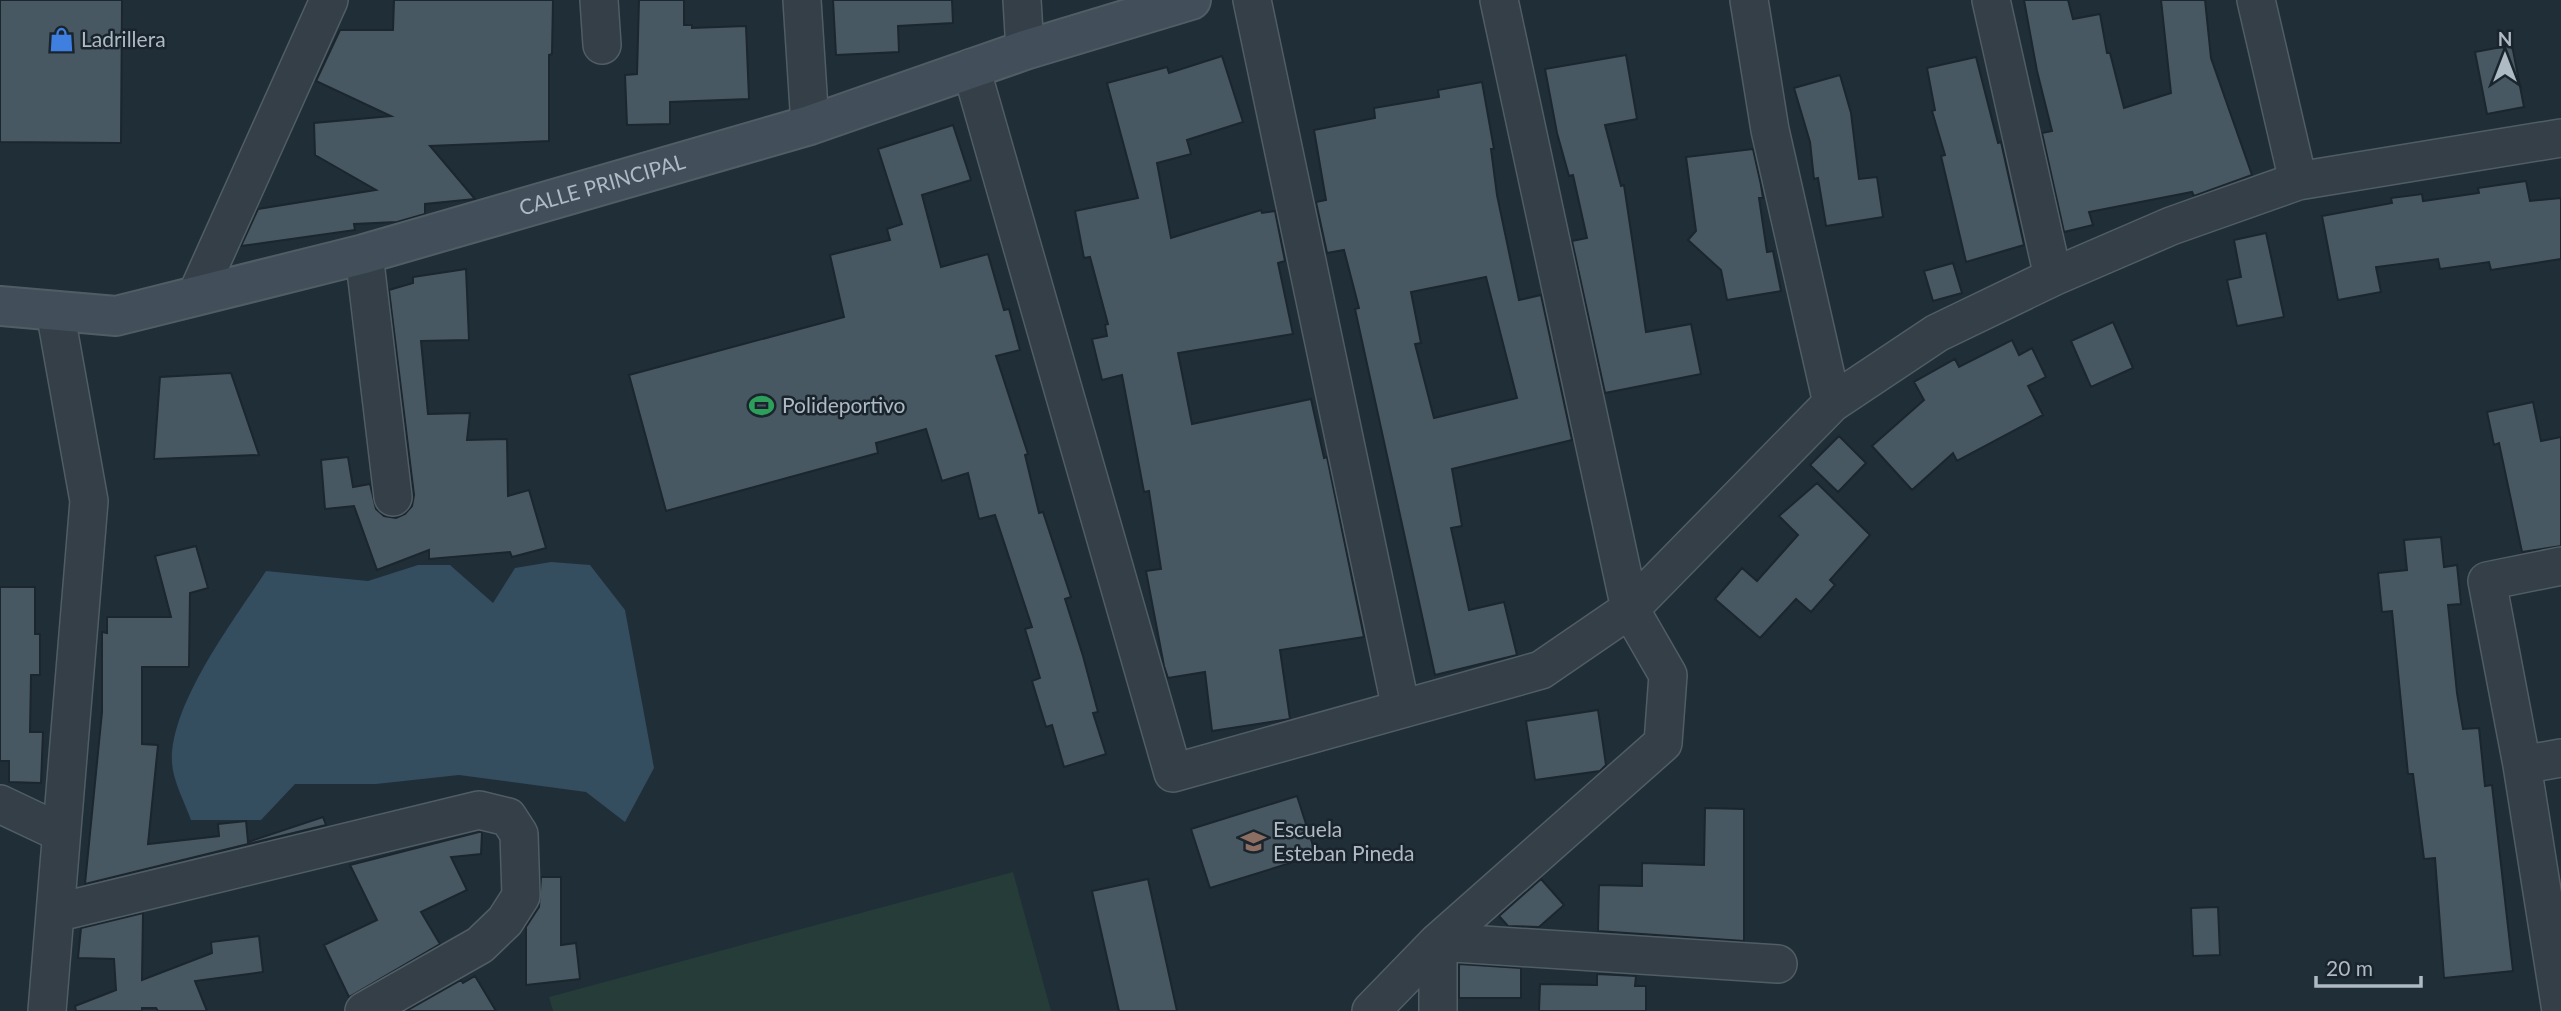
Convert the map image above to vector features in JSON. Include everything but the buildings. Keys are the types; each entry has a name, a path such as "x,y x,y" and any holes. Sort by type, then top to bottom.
{"street":[{"path":"198,294 329,0"},
{"path":"599,0 602,45"},
{"path":"802,0 810,125"},
{"path":"1022,0 1025,50"},
{"name":"CALLE PRINCIPAL","path":"0,306 116,316 364,254 810,125 1133,9 1191,0"},
{"path":"1252,0 1401,709"},
{"path":"1371,1011 1438,942 1663,743 1668,675 1630,609 1499,0"},
{"path":"1749,0 1770,130 1832,403"},
{"path":"1991,0 2053,277"},
{"path":"2256,0 2298,181"},
{"path":"971,68 1173,773 1541,670 1630,609 1832,403 1937,333 2053,277 2171,226 2298,181 2561,138"},
{"path":"364,254 393,497"},
{"path":"47,1011 59,832 89,501 55,311"},
{"path":"2561,566 2487,581 2555,941 2561,1011"},
{"path":"2522,765 2561,758"},
{"path":"0,804 59,832"},
{"path":"55,913 479,810 509,817 519,834 521,896 505,921 480,944 364,1011"},
{"path":"1438,942 1778,964"},
{"path":"1438,942 1438,1011"}],"green space":[{"path":"1013,872 1051,1011 553,1011 549,997"}],"water":[{"path":"551,562 590,565 625,610 654,768 625,822 586,792 459,775 376,784 295,784 261,820 191,820 172,763 174,740 181,715 221,638 266,571 368,581 418,565 450,565 493,603 515,568"}],"place":[{"name":"Ladrillera","path":"61,40"},
{"name":"Polideportivo","path":"762,406"},
{"name":"Escuela Esteban Pineda","path":"1253,842"}]}
